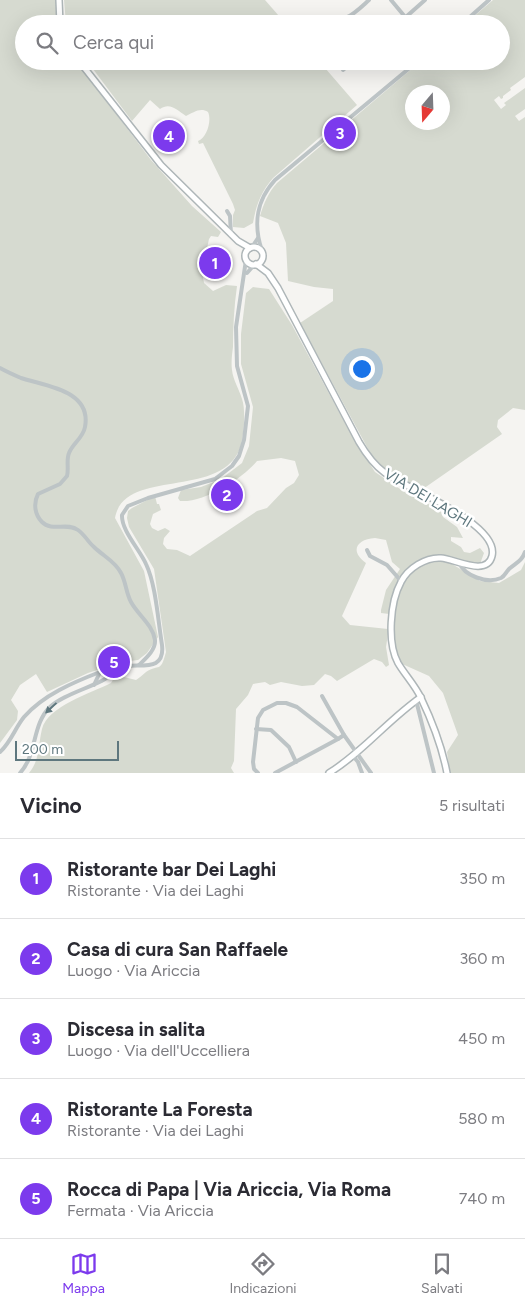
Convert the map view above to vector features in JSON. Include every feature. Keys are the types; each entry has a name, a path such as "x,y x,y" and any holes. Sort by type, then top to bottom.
{"main road":[{"path":"59,0 60,15"},
{"path":"86,70 158,161 231,235 238,241 251,247 258,247 262,253 262,260 255,264 246,258 238,241"},
{"path":"246,258 246,251 251,247"},
{"name":"VIA DEI LAGHI","path":"262,253 268,273 289,307 359,442 373,462 398,481 463,516 487,538 493,553 488,563 478,566 441,558 430,559 411,570 401,580"},
{"name":"VIA DEI LAGHI","path":"255,264 268,273"},
{"path":"401,580 394,604 392,645 397,662 419,699 442,753 446,773"},
{"path":"329,773 355,754 419,699"}],"street":[{"path":"351,15 369,0"},
{"path":"391,0 403,15"},
{"path":"408,15 425,0"},
{"path":"472,15 489,0"},
{"path":"262,253 258,238 257,215 266,190 275,180 407,70"},
{"path":"228,211 231,235"},
{"path":"251,247 258,238"},
{"path":"0,752 23,719 34,708 60,690 112,668 151,665 157,662 162,654 148,568 125,527 122,514 130,505 148,498 170,490 213,480 229,469 239,456 248,410 247,398 236,358 237,313 245,275 246,258"},
{"path":"245,275 255,264"},
{"path":"0,368 21,378 66,392 77,399 82,407 85,417 84,428 81,438 69,452 67,476 60,484 38,494 36,512 40,520 47,526 68,526 77,529 94,548 119,569 124,578 130,602 145,621 155,640 152,650 138,666"},
{"path":"367,550 370,556 387,566 401,580"},
{"path":"459,562 464,570 474,576 494,579 504,576 509,569 521,560 525,552"},
{"path":"20,773 26,765 48,708 108,677 112,668"},
{"path":"94,685 100,672"},
{"path":"87,678 92,680 94,685"},
{"path":"322,696 355,754 362,773"},
{"path":"419,699 434,773"},
{"path":"258,773 253,765 256,729 258,718 263,710 270,705 281,702 297,707 338,739"},
{"path":"256,729 271,730 288,747 296,762"},
{"path":"275,773 344,735"},
{"path":"355,754 371,773"}],"shaded area":[{"path":"0,0 56,0 57,15 15,15 15,70 83,70 151,160 192,206 221,232 218,237 211,236 209,239 202,272 204,283 213,291 226,285 237,286 232,367 243,404 243,437 240,448 230,464 214,474 194,480 153,487 136,493 122,502 115,518 144,571 158,637 147,653 138,660 122,662 88,673 47,692 36,674 20,685 11,700 18,711 17,720 0,743"},
{"path":"64,0 265,0 278,15 65,15"},
{"path":"493,0 525,0 525,77 510,88 511,90 503,98 501,99 499,96 494,100 501,109 506,105 504,103 525,88 525,109 515,116 519,121 525,117 525,410 513,408 498,420 497,427 502,434 420,491 383,469 374,460 300,323 333,301 333,289 288,281 286,243 278,223 260,216 271,191 277,183 410,70 510,70 510,15 476,15"},
{"path":"94,70 327,70 357,105 273,178 265,188 260,199 253,223 244,228 233,227 235,210 233,204 203,143 199,144 198,141 204,136 208,128 208,112 199,110 186,116 176,109 167,106 160,109 150,100 132,121"},
{"path":"253,287 269,289 292,325 353,438 375,472 403,491 440,510 443,517 457,527 463,538 451,537 451,541 461,547 464,552 470,553 480,548 484,553 480,564 445,556 430,557 418,561 400,576 395,588 386,647 389,665 386,667 382,662 374,659 337,681 325,674 314,685 302,686 281,682 270,685 265,682 253,684 248,695 236,709 234,761 231,768 234,773 29,773 37,758 42,729 52,714 71,701 111,683 116,675 136,680 151,669 161,666 164,659 166,652 154,569 129,527 128,511 155,496 161,510 153,514 150,524 152,528 158,531 165,528 170,531 164,538 163,544 167,549 177,550 190,556 257,511 267,508 286,488 294,483 299,475 295,461 281,458 257,461 242,475 211,494 190,501 180,501 178,498 181,490 201,487 221,479 242,463 249,446 253,407 241,364 241,334 246,293","holes":["369,539 386,540 392,562 400,569 386,590 381,610 381,613 389,614 388,629 350,625 342,616 366,563 358,554 357,546"]},
{"path":"437,560 452,564 480,581 499,583 521,570 525,562 525,773 450,773 447,752 458,735 443,693 429,676 400,663 395,653 393,642 394,622 397,601 403,583 414,571"}],"place":[{"name":"Discesa in salita","path":"340,133"},
{"name":"Ristorante La Foresta","path":"169,136"},
{"name":"Ristorante bar Dei Laghi","path":"215,263"},
{"name":"Casa di cura San Raffaele","path":"227,495"},
{"name":"Rocca di Papa | Via Ariccia, Via Roma","path":"114,662"}]}
